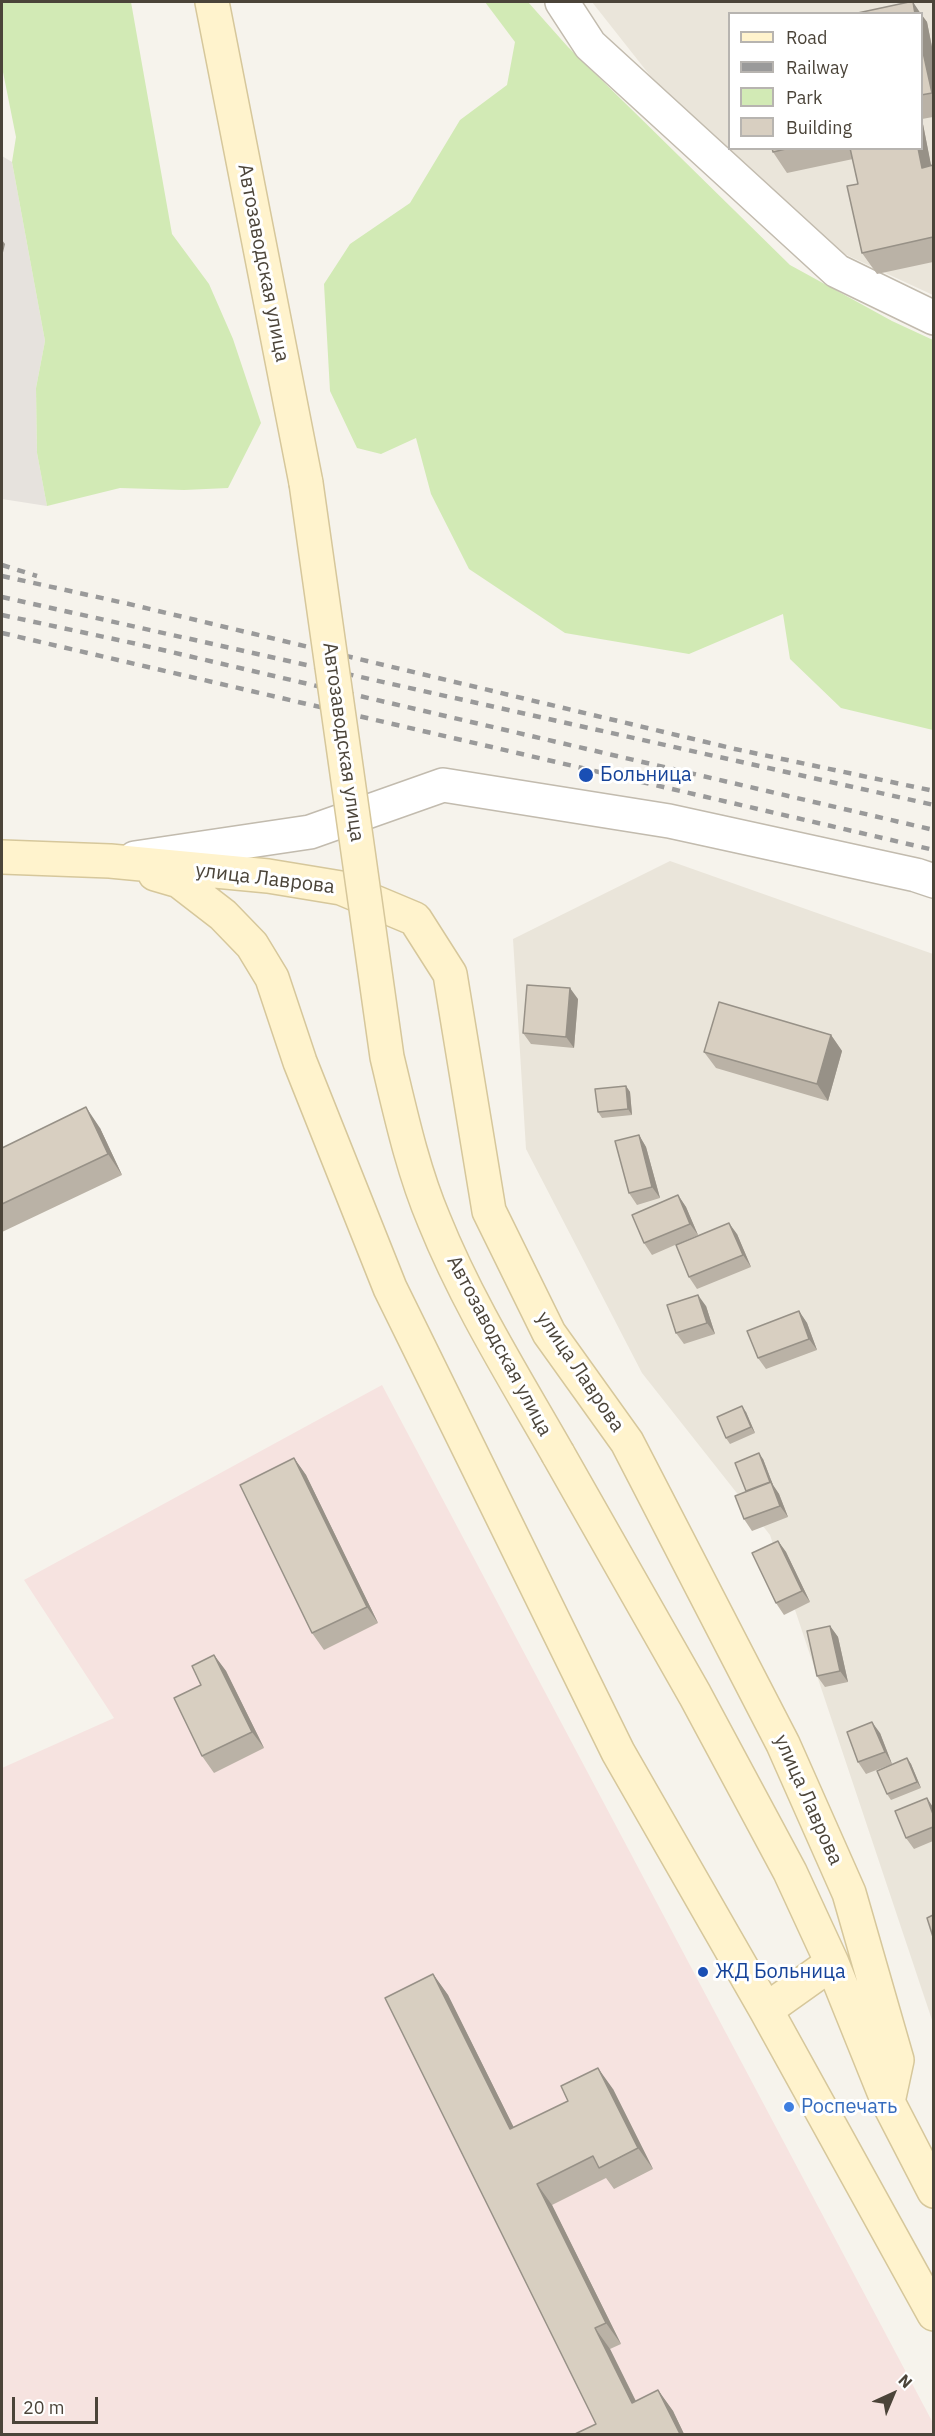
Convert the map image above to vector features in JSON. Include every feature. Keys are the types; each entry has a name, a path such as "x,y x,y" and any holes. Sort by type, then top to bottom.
{"main road":[{"name":"Автозаводская улица","path":"212,2 306,483 387,1057 406,1134 433,1218 472,1304 701,1706 790,1872 832,1962"},
{"path":"2,857 110,861 179,881 231,922 252,945 272,978 300,1062 390,1288 618,1752 766,2010 933,2314"},
{"name":"улица Лаврова","path":"110,861 268,876 341,888 415,920 450,974 489,1211 549,1333 627,1442 793,1765 849,1893 885,2011 897,2060 888,2102"},
{"path":"766,2010 832,1962 888,2102 933,2191"}],"street":[{"path":"562,2 590,45 837,271 933,318"},
{"path":"110,861 310,831 443,785 669,821 933,880"}],"shaded area":[{"path":"592,2 933,2 933,295 760,215"},
{"path":"2,156 12,162 45,341 36,388 37,453 47,506 2,499"},
{"path":"670,861 933,954 933,2023 770,1535 642,1373 526,1149 513,939"},
{"path":"382,1385 933,2423 933,2434 2,2434 2,1768 114,1718 24,1580"}],"green space":[{"path":"2,2 131,2 172,234 209,284 233,339 261,423 228,488 184,490 120,488 47,506 37,453 36,388 45,341 12,162 16,137 2,67"},
{"path":"485,2 528,2 568,47 790,265 892,321 933,340 933,730 841,708 790,659 783,614 689,654 565,633 469,569 431,494 416,438 381,454 357,448 330,391 324,284 350,244 410,203 460,120 507,85 515,42"}],"building":[{"path":"913,2 915,12 862,12"},
{"path":"923,52 932,93 923,95"},
{"path":"850,150 918,150 922,168 933,165 933,237 862,253 847,186 858,184"},
{"path":"527,985 570,988 566,1037 523,1033"},
{"path":"719,1002 831,1035 817,1084 704,1052"},
{"path":"626,1086 628,1109 598,1112 595,1089"},
{"path":"86,1107 108,1154 2,1204 2,1148"},
{"path":"639,1135 652,1187 629,1193 615,1141"},
{"path":"678,1195 690,1224 644,1243 632,1215"},
{"path":"729,1223 743,1255 689,1277 676,1245"},
{"path":"698,1295 707,1323 676,1333 667,1305"},
{"path":"799,1311 809,1339 758,1358 747,1331"},
{"path":"742,1406 751,1427 726,1438 717,1417"},
{"path":"759,1453 770,1482 746,1491 735,1463"},
{"path":"294,1458 367,1607 312,1633 240,1485"},
{"path":"771,1482 780,1506 744,1519 735,1496"},
{"path":"778,1541 802,1591 776,1603 752,1553"},
{"path":"830,1626 840,1671 817,1676 807,1631"},
{"path":"214,1655 252,1732 202,1756 174,1698 201,1685 192,1666"},
{"path":"872,1722 885,1752 858,1762 847,1732"},
{"path":"907,1758 917,1782 887,1794 877,1771"},
{"path":"927,1798 933,1814 933,1827 906,1838 895,1811"},
{"path":"933,1915 933,1937 927,1918"},
{"path":"433,1974 510,2129 568,2101 561,2086 598,2068 638,2148 599,2168 593,2156 537,2184 606,2323 595,2328 632,2403 658,2390 680,2434 575,2434 596,2424 385,1998"}],"railway":[{"path":"2,565 37,576"},
{"path":"2,576 129,604 735,749 934,791"},
{"path":"2,597 934,805"},
{"path":"2,615 137,644 934,830"},
{"path":"2,633 934,850"}],"place":[{"name":"Больница","path":"586,775"},
{"name":"ЖД Больница","path":"703,1972"},
{"name":"Роспечать","path":"789,2107"}]}
